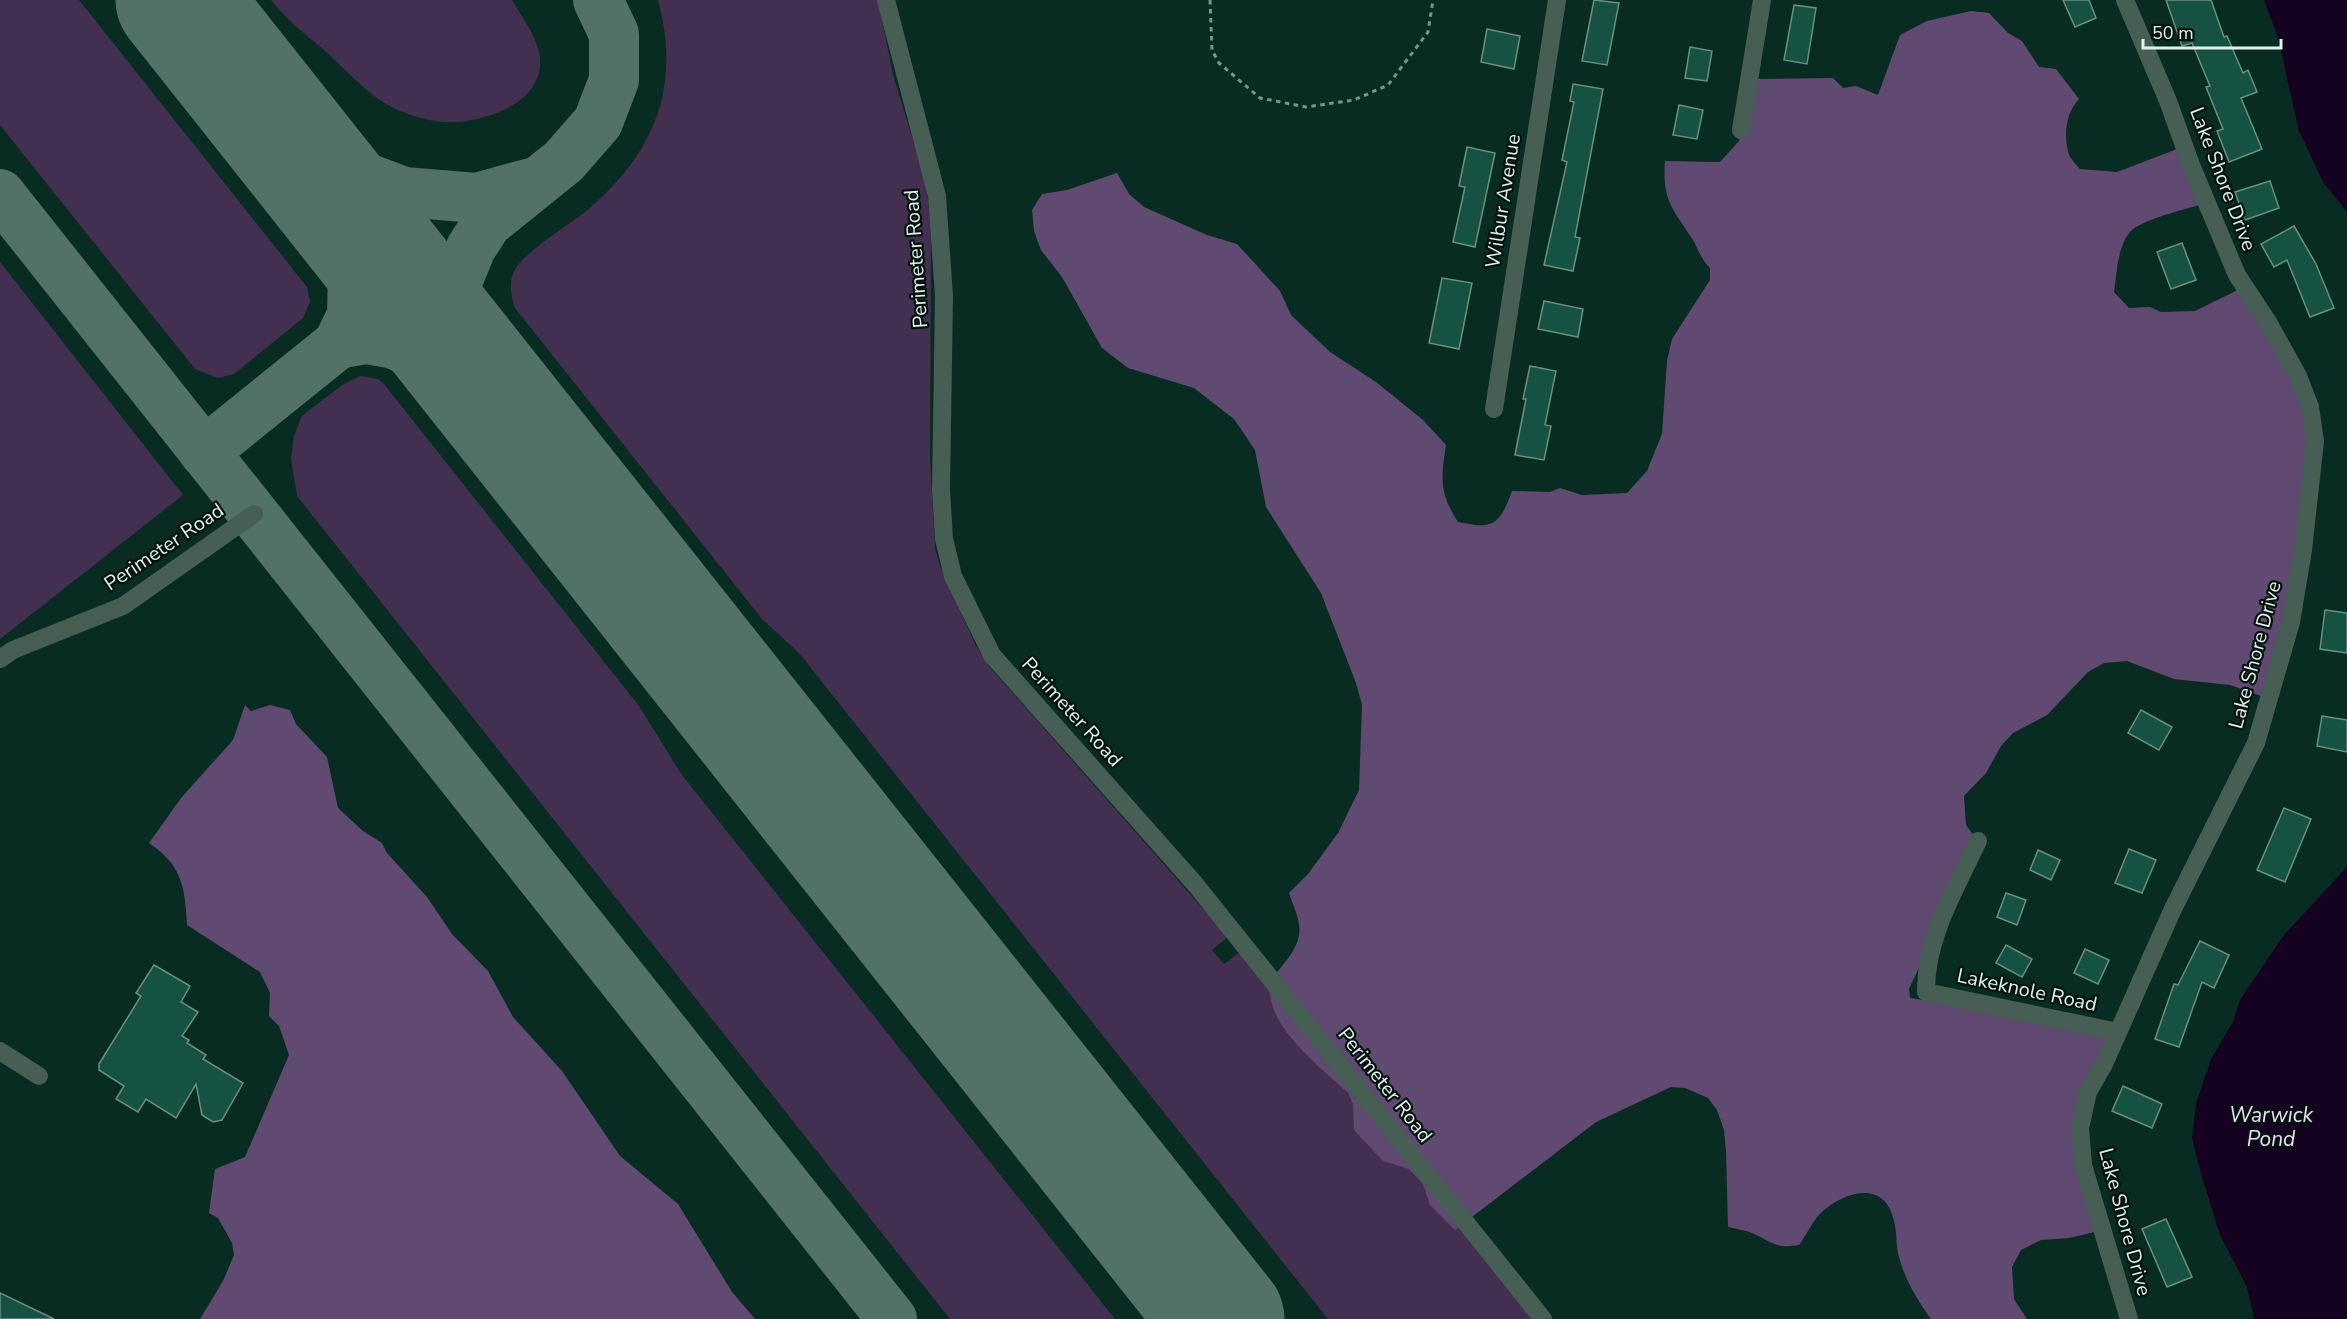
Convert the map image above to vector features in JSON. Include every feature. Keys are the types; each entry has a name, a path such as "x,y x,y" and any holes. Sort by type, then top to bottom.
{"street":[{"name":"Perimeter Road","path":"886,0 938,196 944,296 941,490 944,539 953,576 973,619 992,655 1195,884 1542,1319"},
{"name":"Wilbur Avenue","path":"1494,409 1557,0"},
{"path":"1741,130 1762,0"},
{"name":"Lake Shore Drive","path":"2125,0 2237,275 2268,322 2298,376 2310,407 2315,441 2303,550 2290,622 2256,743 2172,911 2118,1032 2088,1092 2080,1128 2083,1165 2129,1319"},
{"name":"Perimeter Road","path":"0,659 13,650 123,606 254,514"},
{"name":"Lakeknole Road","path":"1978,841 1942,921 1926,973 1926,992 2118,1032"},
{"path":"0,1051 39,1076"}],"path":[{"path":"1210,0 1212,50 1219,63 1260,98 1306,107 1354,100 1388,84 1428,32 1433,0"}],"shaded area":[{"path":"0,0 79,0 307,287 310,302 303,318 234,374 218,378 195,369 0,125"},
{"path":"271,0 512,0 536,42 540,57 539,72 533,85 524,96 499,112 456,122 419,118 398,110 376,97 293,24"},
{"path":"658,0 878,0 893,75 924,176 928,200 931,237 930,459 935,548 940,566 976,646 989,666 1228,937 1212,950 1224,964 1240,952 1534,1319 1328,1319 799,653 762,619 515,308 511,286 518,265 534,249 590,208 613,186 632,163 647,139 664,88 666,61 664,31"},
{"path":"1971,11 1989,13 2008,33 2022,41 2039,67 2056,69 2079,99 2069,117 2066,140 2070,156 2080,169 2117,172 2185,146 2203,204 2152,219 2134,228 2125,239 2120,254 2114,292 2129,308 2150,307 2161,312 2195,311 2244,287 2290,360 2315,457 2267,698 2230,685 2174,679 2127,661 2104,663 2088,672 2047,715 2013,733 2001,746 1986,773 1964,796 1966,825 1978,841 1909,989 1910,998 2115,1030 2080,1123 2099,1231 2069,1238 2041,1240 2021,1250 2012,1267 2014,1299 2027,1319 1931,1319 1907,1279 1898,1253 1895,1225 1889,1208 1882,1199 1874,1195 1864,1193 1853,1195 1832,1204 1816,1218 1799,1245 1774,1244 1749,1232 1728,1227 1726,1151 1724,1130 1717,1110 1708,1098 1685,1088 1671,1087 1596,1122 1455,1230 1430,1205 1423,1184 1409,1169 1383,1161 1354,1130 1353,1104 1348,1093 1309,1057 1283,1027 1274,1011 1270,995 1274,977 1295,948 1298,940 1298,918 1289,893 1308,874 1338,833 1359,790 1362,705 1356,683 1321,593 1266,507 1255,450 1234,419 1194,388 1128,368 1102,348 1062,277 1041,250 1034,231 1032,210 1042,194 1067,190 1117,173 1129,194 1144,207 1207,235 1237,244 1280,291 1291,315 1330,352 1376,382 1423,420 1446,445 1443,485 1452,512 1458,522 1488,524 1494,522 1504,511 1512,491 1550,492 1560,488 1582,495 1627,493 1647,471 1662,434 1667,361 1672,339 1710,280 1710,268 1670,204 1665,186 1665,161 1720,162 1739,141 1749,82 1752,79 1833,78 1843,88 1856,86 1878,95 1900,35 1927,21"},
{"path":"0,262 183,495 0,639"},
{"path":"360,376 378,379 384,384 639,706 682,775 1115,1319 950,1319 297,496 291,458 294,436 302,416 342,385"},
{"path":"245,705 251,711 270,705 290,710 296,724 327,757 338,808 363,831 382,843 387,853 427,897 452,934 488,971 513,1017 562,1071 620,1156 678,1204 732,1292 755,1319 200,1319 223,1281 234,1255 232,1243 218,1218 209,1213 215,1169 245,1157 289,1055 279,1026 269,1016 270,993 260,972 187,925 185,899 180,878 169,860 149,843 181,798 233,740"}],"water":[{"path":"2264,0 2347,0 2347,212 2323,182 2299,131 2278,38"},
{"name":"Warwick Pond","path":"2347,867 2347,1319 2254,1319 2247,1287 2220,1235 2202,1177 2192,1138 2196,1104 2211,1059 2233,1022 2240,1000 2284,935"}],"building":[{"path":"1594,0 1619,3 1607,65 1582,61"},
{"path":"2063,0 2089,0 2096,18 2075,27"},
{"path":"2166,0 2211,0 2224,37 2227,36 2243,73 2248,70 2257,92 2241,98 2262,149 2229,162 2217,131 2223,129 2206,87 2210,86 2192,43 2182,46"},
{"path":"1794,5 1816,8 1807,64 1784,60"},
{"path":"1487,29 1520,36 1514,69 1481,62"},
{"path":"1690,47 1712,51 1707,81 1685,78"},
{"path":"1573,84 1603,89 1575,237 1580,238 1573,271 1544,265 1567,162 1562,160 1574,102 1570,101"},
{"path":"1679,105 1703,110 1697,139 1673,135"},
{"path":"1467,147 1495,153 1475,247 1453,242 1465,187 1459,186"},
{"path":"2270,181 2279,208 2245,220 2235,192"},
{"path":"2294,226 2316,264 2334,308 2310,317 2287,260 2274,267 2261,244"},
{"path":"2182,243 2196,280 2171,289 2157,252"},
{"path":"1442,278 1472,283 1459,349 1429,343"},
{"path":"1544,301 1583,309 1578,337 1538,329"},
{"path":"1530,366 1556,371 1545,425 1551,426 1544,460 1515,455"},
{"path":"2325,610 2347,613 2347,653 2320,649"},
{"path":"2141,710 2172,727 2159,750 2128,733"},
{"path":"2322,716 2347,720 2347,752 2317,746"},
{"path":"2284,808 2311,819 2285,882 2257,870"},
{"path":"2129,849 2156,860 2142,893 2115,883"},
{"path":"2038,850 2060,860 2051,880 2030,870"},
{"path":"2006,893 2026,900 2017,925 1997,917"},
{"path":"2200,941 2229,955 2214,988 2202,982 2179,1047 2155,1039 2174,984 2178,985"},
{"path":"2006,945 2032,959 2022,977 1996,963"},
{"path":"2085,949 2109,960 2098,984 2074,973"},
{"path":"154,965 190,986 181,1002 198,1012 182,1036 189,1040 187,1043 206,1055 203,1059 243,1083 222,1120 213,1122 202,1115 196,1084 176,1118 146,1099 138,1112 116,1099 124,1086 99,1070 99,1064 141,996 136,993"},
{"path":"2123,1086 2162,1104 2152,1128 2112,1111"},
{"path":"2166,1219 2192,1277 2167,1287 2142,1229"},
{"path":"0,1293 54,1319 0,1319"}],"taxiway":[{"path":"479,381 456,330 455,287 471,248 487,223 564,161 598,122 614,80 614,34 598,0"},
{"path":"245,86 321,152 361,176 404,192 476,198 531,183"},
{"path":"204,452 338,344 352,315 353,274 347,229 329,192"},
{"path":"0,194 892,1319"},
{"path":"338,344 366,339 394,344 479,381"}],"runway":[{"path":"177,0 1223,1319"}]}
